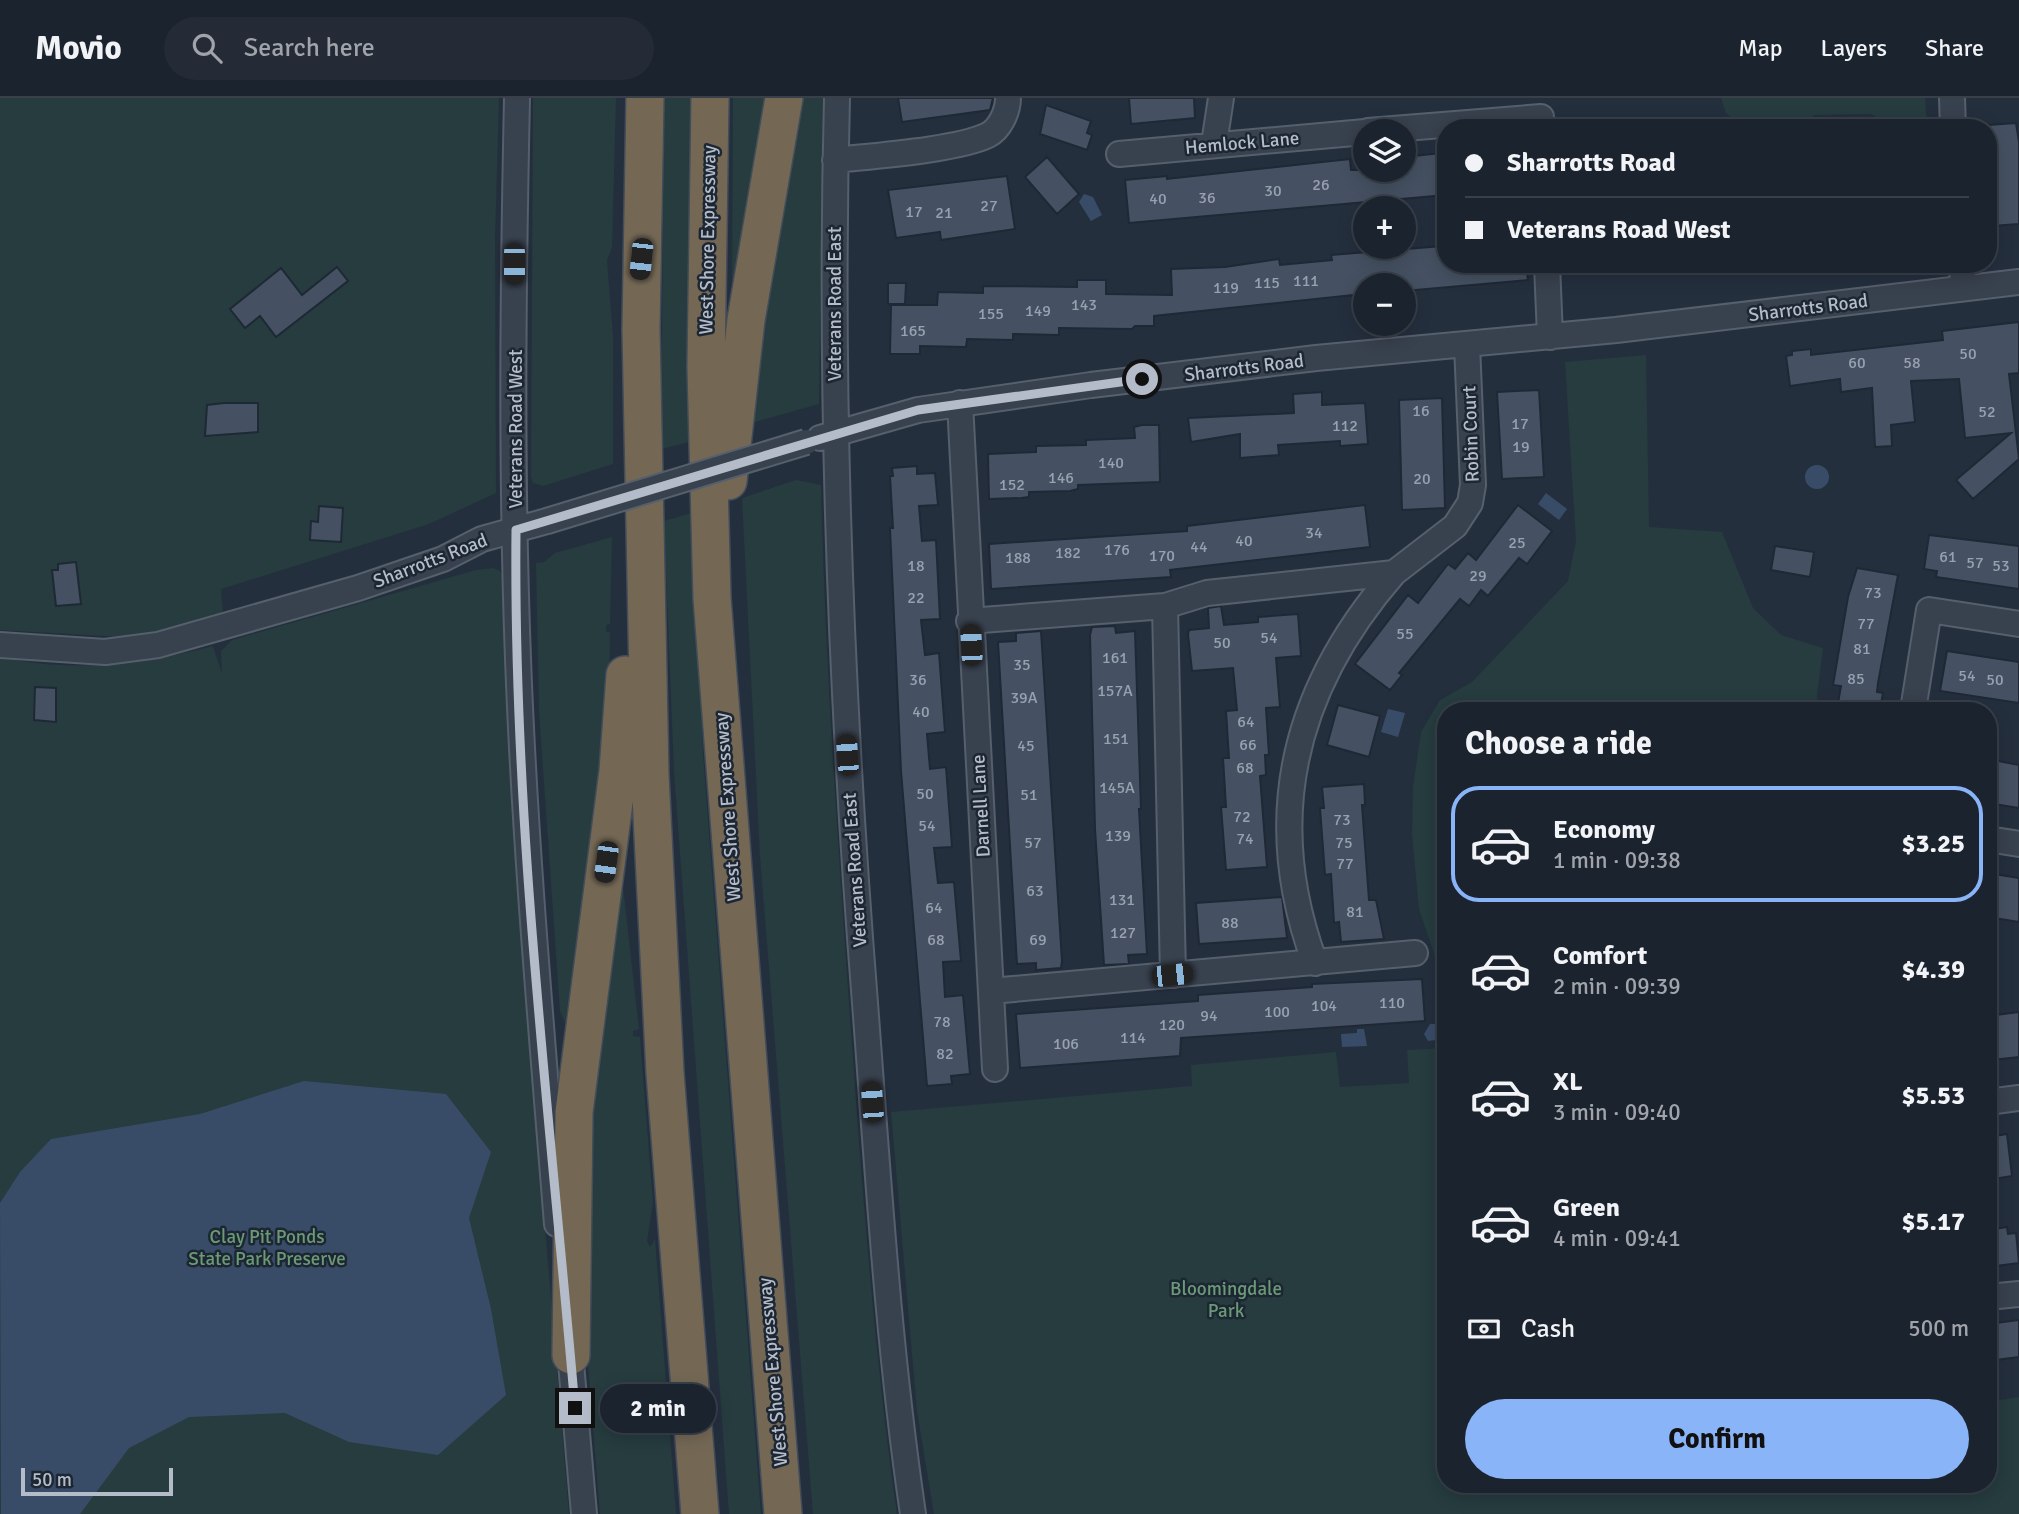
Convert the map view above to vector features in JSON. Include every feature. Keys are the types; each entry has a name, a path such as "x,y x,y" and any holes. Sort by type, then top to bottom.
{"highway":[{"path":"645,98 641,259 645,625 656,924 700,1514"},
{"name":"West Shore Expressway","path":"709,98 707,444 712,598 783,1514"},
{"path":"723,738 728,485 732,439 750,293 784,98"},
{"path":"571,1355 573,1122 622,739 626,629 626,405 641,259"}],"street":[{"name":"Veterans Road West","path":"517,98 516,530 525,809 559,1246 584,1514"},
{"name":"Veterans Road East","path":"837,98 835,433 843,694 889,1324 913,1514"},
{"path":"835,160 961,143 990,135 1001,122 1008,98"},
{"path":"1214,144 1221,98"},
{"path":"1952,98 1953,119"},
{"name":"Hemlock Lane","path":"1489,119 1540,114"},
{"name":"Hemlock Lane","path":"1416,126 1437,124"},
{"name":"Hemlock Lane","path":"1119,154 1353,132"},
{"path":"1546,273 1550,337"},
{"name":"Sharrotts Road","path":"0,645 105,652 158,645 358,588 443,559 482,539 918,410 1279,362 1550,337 1962,276 2019,282"},
{"name":"Robin Court","path":"1315,963 1295,896 1290,849 1290,801 1296,759 1307,718 1323,676 1364,607 1394,573 1455,526 1470,503 1473,485 1467,345"},
{"name":"Darnell Lane","path":"960,403 969,621 995,1069"},
{"path":"969,621 1165,606 1207,593 1394,573"},
{"path":"1165,606 1172,975"},
{"path":"1914,702 1930,610 2019,624"},
{"path":"1997,840 2019,844"},
{"path":"990,991 1415,953"},
{"path":"1997,1101 2019,1098"},
{"path":"1997,1296 2019,1294"}],"green space":[{"path":"0,98 499,98 495,239 496,493 429,524 221,589 223,613 156,632 121,637 0,630"},
{"path":"533,98 616,98 612,248 607,260 613,337 613,464 543,486 533,483 531,477"},
{"path":"664,98 694,98 689,442 661,449"},
{"path":"733,98 774,98 733,295 732,291"},
{"path":"794,98 823,98 819,404 748,424"},
{"path":"1721,98 1925,98 1926,119 1878,119 1870,114 1813,115 1813,119 1733,119 1726,113"},
{"path":"1646,355 1649,527 1722,532 1753,608 1781,635 1823,648 1818,702 1439,702 1472,682 1568,581 1576,541 1565,362"},
{"path":"796,480 821,485 832,744 858,1131 874,1323 897,1514 813,1514 760,856 742,498"},
{"path":"695,512 703,754 761,1514 729,1514 674,772 664,521"},
{"path":"612,537 610,624 606,625 606,632 610,632 609,709 565,1023 560,1011 539,711 536,563 544,562 555,553"},
{"name":"Clay Pit Ponds State Park Preserve","path":"493,568 500,571 504,581 527,1011 569,1514 0,1514 0,657 54,665 107,665 160,658 213,646 222,674 221,651 232,640 476,570"},
{"path":"1437,705 1437,962 1419,909 1412,834 1413,787 1421,732"},
{"path":"621,869 639,1029 633,1031 633,1036 640,1037 653,1203 647,1241 650,1247 655,1239 676,1514 600,1514 583,1301 582,1190"},
{"name":"Bloomingdale Park","path":"1437,1048 1437,1493 1997,1493 1997,1401 2019,1397 2019,1514 934,1514 917,1411 891,1112 1192,1086 1191,1065 1336,1052 1340,1087 1409,1083 1407,1050"}],"water":[{"path":"1084,194 1093,197 1102,215 1091,221 1079,202"},
{"path":"1817,465 1825,469 1829,477 1825,485 1817,489 1809,485 1805,477 1809,469"},
{"path":"1546,493 1567,509 1559,520 1538,504"},
{"path":"1388,709 1405,713 1398,737 1381,732"},
{"path":"1430,1024 1437,1024 1437,1040 1428,1041 1424,1034"},
{"path":"1357,1029 1364,1029 1367,1046 1342,1047 1341,1034 1357,1033"},
{"path":"304,1081 446,1094 491,1152 469,1218 491,1309 506,1395 438,1455 349,1442 285,1413 189,1417 129,1448 80,1514 1,1514 0,1203 20,1172 51,1139 200,1114"}],"building":[{"path":"898,98 993,98 990,110 902,122"},
{"path":"1129,98 1194,98 1195,118 1131,124"},
{"path":"1046,105 1091,121 1087,133 1092,135 1087,150 1040,134"},
{"path":"2016,123 2019,142 2019,224 1997,226 1997,124"},
{"path":"1437,153 1437,196 1353,196 1353,203 1129,223 1125,180 1167,176 1167,179 1350,159 1353,182 1416,182 1416,156"},
{"path":"1047,157 1079,194 1057,214 1025,177"},
{"path":"1007,176 1015,229 941,240 940,232 896,238 888,190"},
{"path":"1437,246 1437,273 1527,273 1528,280 1416,290 1416,273 1353,273 1353,295 1154,316 1154,326 1135,326 1132,329 1059,328 1059,335 1013,334 1013,340 967,339 966,347 920,346 920,354 890,354 891,305 937,305 938,292 983,293 983,286 1077,287 1077,280 1106,280 1106,294 1172,295 1171,269 1225,267 1279,259 1280,265 1332,260 1331,255 1353,253 1353,259 1416,259 1416,248"},
{"path":"337,267 348,281 276,337 260,316 245,328 230,309 281,268 302,295"},
{"path":"888,283 906,283 905,304 888,304"},
{"path":"2019,322 2019,373 2009,374 2019,459 1973,499 1956,480 2011,433 1965,438 1959,379 1911,381 1915,422 1891,425 1892,446 1875,447 1872,388 1841,392 1840,379 1790,386 1786,356 1792,355 1792,351 1811,349 1811,355 1943,340 1942,331"},
{"path":"1539,390 1544,477 1502,479 1497,392"},
{"path":"1322,392 1322,405 1365,403 1368,444 1340,446 1340,441 1278,445 1279,455 1240,458 1240,434 1191,442 1188,418 1294,413 1293,394"},
{"path":"1442,398 1445,508 1402,510 1399,400"},
{"path":"258,403 258,432 205,436 207,405"},
{"path":"1159,425 1160,482 1078,485 1078,489 1070,491 1029,492 1029,497 989,499 988,454 1036,452 1036,446 1086,445 1086,440 1135,438 1134,427"},
{"path":"917,466 917,474 935,473 938,505 919,506 922,541 936,540 940,619 921,620 925,655 939,653 945,732 927,734 930,769 946,767 952,847 934,848 938,883 954,882 961,961 943,962 945,997 963,995 970,1074 951,1076 952,1084 927,1086 901,771 890,528 893,528 890,476 893,476 892,468"},
{"path":"1365,505 1370,547 1170,570 1171,577 991,589 989,544 1187,531 1187,526"},
{"path":"1518,505 1552,531 1527,564 1519,558 1488,596 1481,590 1469,606 1460,599 1399,673 1402,675 1390,690 1355,664 1408,595 1418,603 1448,564 1455,569 1468,553 1476,560"},
{"path":"319,506 343,508 341,542 310,540 311,521 318,522"},
{"path":"1929,535 2019,546 2019,589 1936,577 1937,571 1924,569"},
{"path":"1775,546 1814,552 1810,577 1771,570"},
{"path":"76,562 81,604 56,606 52,570 58,570 58,564"},
{"path":"1857,568 1898,575 1878,683 1877,692 1883,693 1881,702 1838,702 1841,686 1833,685 1848,597"},
{"path":"1221,606 1224,625 1258,622 1258,617 1298,614 1301,656 1276,658 1280,707 1266,708 1269,755 1265,755 1266,775 1260,776 1267,867 1226,870 1221,807 1226,807 1223,758 1229,758 1226,711 1237,710 1233,668 1192,671 1188,634 1189,630 1209,628 1208,608"},
{"path":"1115,626 1116,633 1135,631 1139,809 1147,954 1128,955 1129,964 1104,965 1095,829 1090,635 1092,627"},
{"path":"1041,631 1062,961 1061,968 1036,970 1036,963 1017,964 998,642 1016,641 1016,633"},
{"path":"1947,651 2019,662 2019,703 1940,691"},
{"path":"35,687 56,688 56,722 34,720"},
{"path":"1338,705 1380,716 1369,757 1327,745"},
{"path":"1997,761 2019,765 2019,808 1997,804"},
{"path":"1364,784 1365,805 1362,805 1369,900 1376,900 1384,939 1341,942 1339,922 1334,923 1331,874 1325,875 1320,808 1324,808 1322,787"},
{"path":"1997,874 2019,878 2019,922 1997,918"},
{"path":"1282,897 1287,938 1199,944 1196,903"},
{"path":"1422,979 1425,1021 1181,1038 1180,1056 1020,1068 1016,1014 1198,1001 1198,995 1312,987 1312,984"},
{"path":"2019,1012 2019,1057 1997,1059 1997,1015"},
{"path":"2007,1134 2012,1176 1997,1178 1997,1136"},
{"path":"2007,1227 2008,1234 2016,1233 2019,1263 1997,1266 1997,1229"},
{"path":"2019,1320 2019,1357 1997,1360 1997,1323"}],"route":[{"path":"575,1408 530,884 515,587 516,530 873,421 918,410 1142,379"}]}
